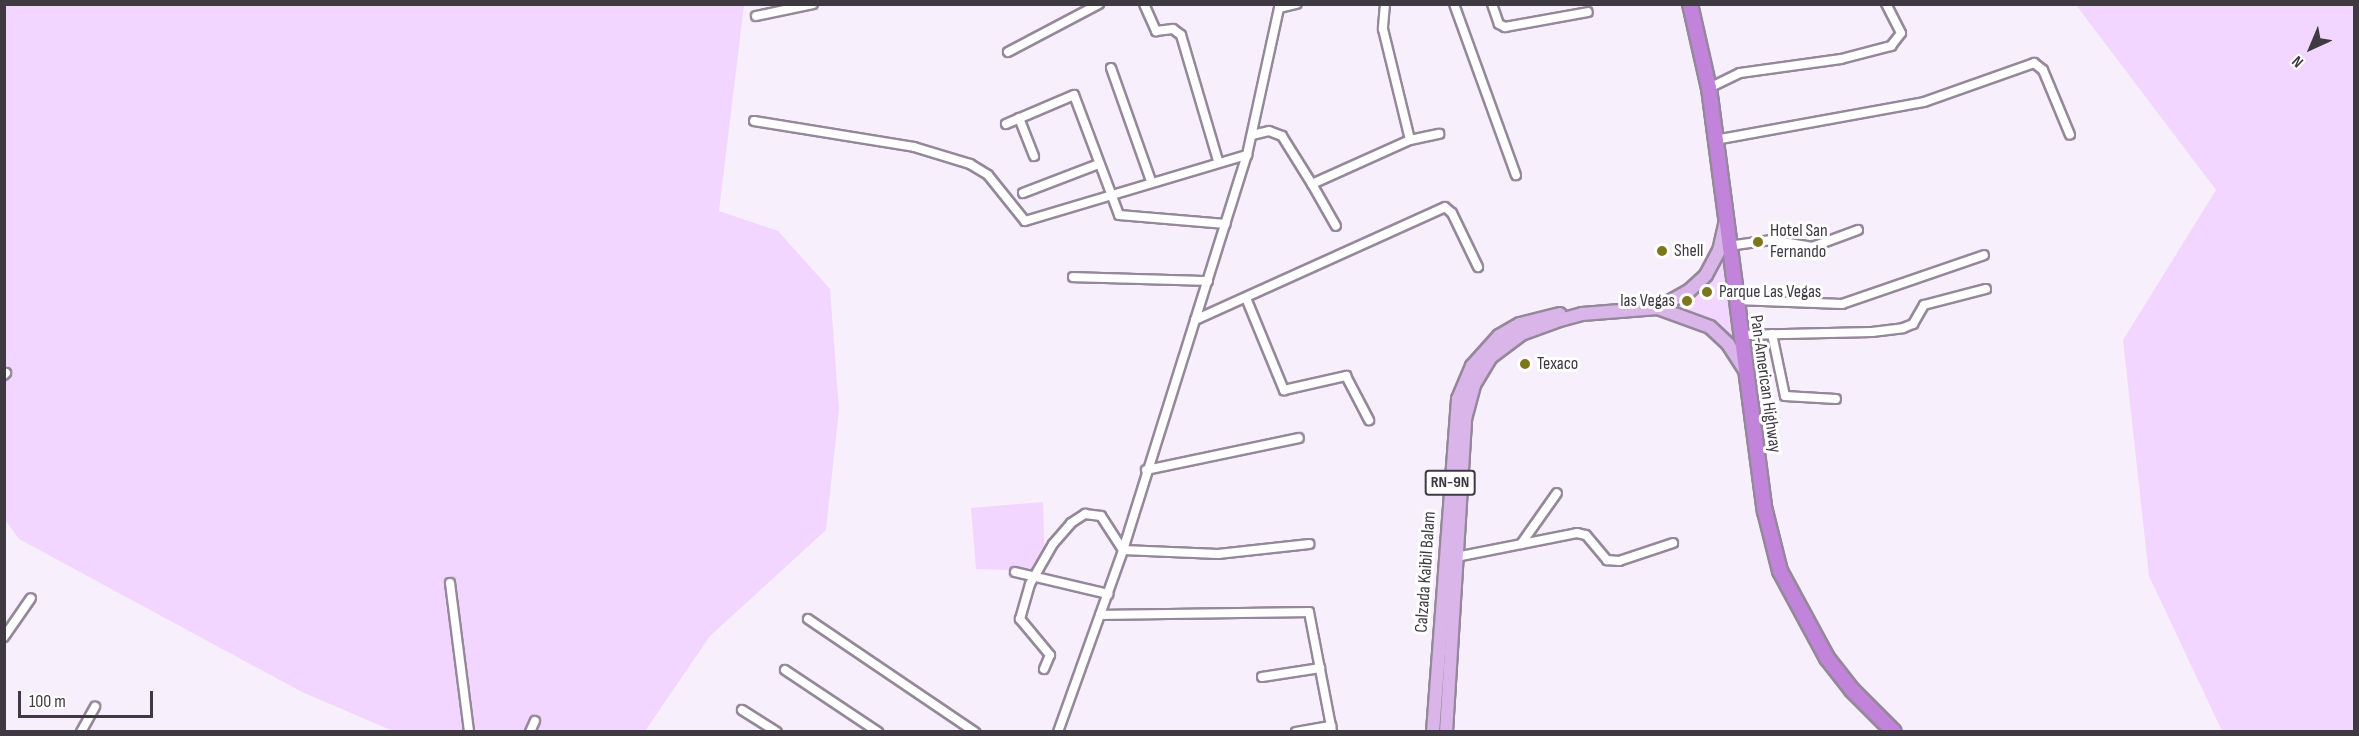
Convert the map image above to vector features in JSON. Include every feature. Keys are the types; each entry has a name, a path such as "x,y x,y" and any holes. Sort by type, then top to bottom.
{"highway":[{"name":"Pan-American Highway","path":"1690,4 1709,88 1739,335 1765,511 1780,571 1827,658 1852,690 1894,732"}],"main road":[{"name":"Calzada Kaibil Balam","path":"1659,308 1689,291 1706,275 1719,251 1725,224"},
{"name":"Calzada Kaibil Balam","path":"1433,732 1454,426 1462,388 1485,349 1508,330 1544,317 1659,308 1710,327 1728,344 1744,369"},
{"name":"Calzada Kaibil Balam","path":"1446,732 1465,419 1484,367 1498,349 1521,334 1582,314"}],"street":[{"path":"756,16 813,4"},
{"path":"1008,52 1099,4"},
{"path":"1144,4 1156,31 1180,32 1218,161"},
{"path":"1058,732 1123,550 1146,470 1226,224 1252,135 1280,6 1297,4"},
{"path":"1385,4 1383,29 1410,140"},
{"path":"1454,4 1516,175"},
{"path":"1492,4 1499,24 1505,27 1588,12"},
{"path":"1709,88 1740,73 1841,59 1891,46 1901,33 1886,4"},
{"path":"1715,140 1924,102 2034,63 2043,70 2070,135"},
{"path":"1111,68 1151,181"},
{"path":"1006,124 1074,95 1110,193 1122,217 1226,224"},
{"path":"1019,118 1034,156"},
{"path":"754,122 914,147 970,164 988,175 1025,221 1110,193 1218,161 1247,155"},
{"path":"1252,135 1269,131 1282,136 1336,226"},
{"path":"1312,184 1410,140 1439,134"},
{"path":"1023,193 1099,164"},
{"path":"1195,320 1445,207 1452,213 1478,267"},
{"path":"1728,246 1772,240 1812,247 1858,230"},
{"path":"1735,300 1842,304 1984,255"},
{"path":"1073,277 1208,281"},
{"path":"1739,335 1902,328 1913,324 1924,305 1986,289"},
{"path":"1246,298 1284,390 1346,376 1370,420"},
{"path":"1772,334 1785,396 1836,399"},
{"path":"1146,470 1299,438"},
{"path":"1521,544 1557,493"},
{"path":"1044,669 1050,655 1020,620 1034,577 1053,544 1071,523 1085,514 1101,516 1123,550"},
{"path":"1456,557 1577,533 1586,535 1606,560 1619,561 1673,543"},
{"path":"1123,550 1218,554 1309,544"},
{"path":"1015,572 1108,594"},
{"path":"450,583 469,732"},
{"path":"4,637 31,598"},
{"path":"1100,615 1304,610 1313,618 1331,729 1296,732"},
{"path":"808,619 975,732"},
{"path":"1262,677 1320,668"},
{"path":"785,670 878,732"},
{"path":"81,732 95,707"},
{"path":"742,710 777,732"},
{"path":"530,732 535,721"}],"shaded area":[{"path":"5,5 744,5 719,211 778,231 830,289 839,409 826,530 710,636 645,731 393,731 302,692 19,539 5,520"},
{"path":"2076,5 2354,5 2354,731 2222,731 2149,576 2123,340 2216,190"},
{"name":"las Vegas","path":"1721,250 1736,344 1706,321 1663,307 1690,293"},
{"path":"1043,502 1045,571 976,569 971,508"}],"place":[{"name":"Hotel San Fernando","path":"1758,242"},
{"name":"Shell","path":"1662,251"},
{"name":"Parque Las Vegas","path":"1707,292"},
{"name":"las Vegas","path":"1687,301"},
{"name":"Texaco","path":"1525,364"}]}
